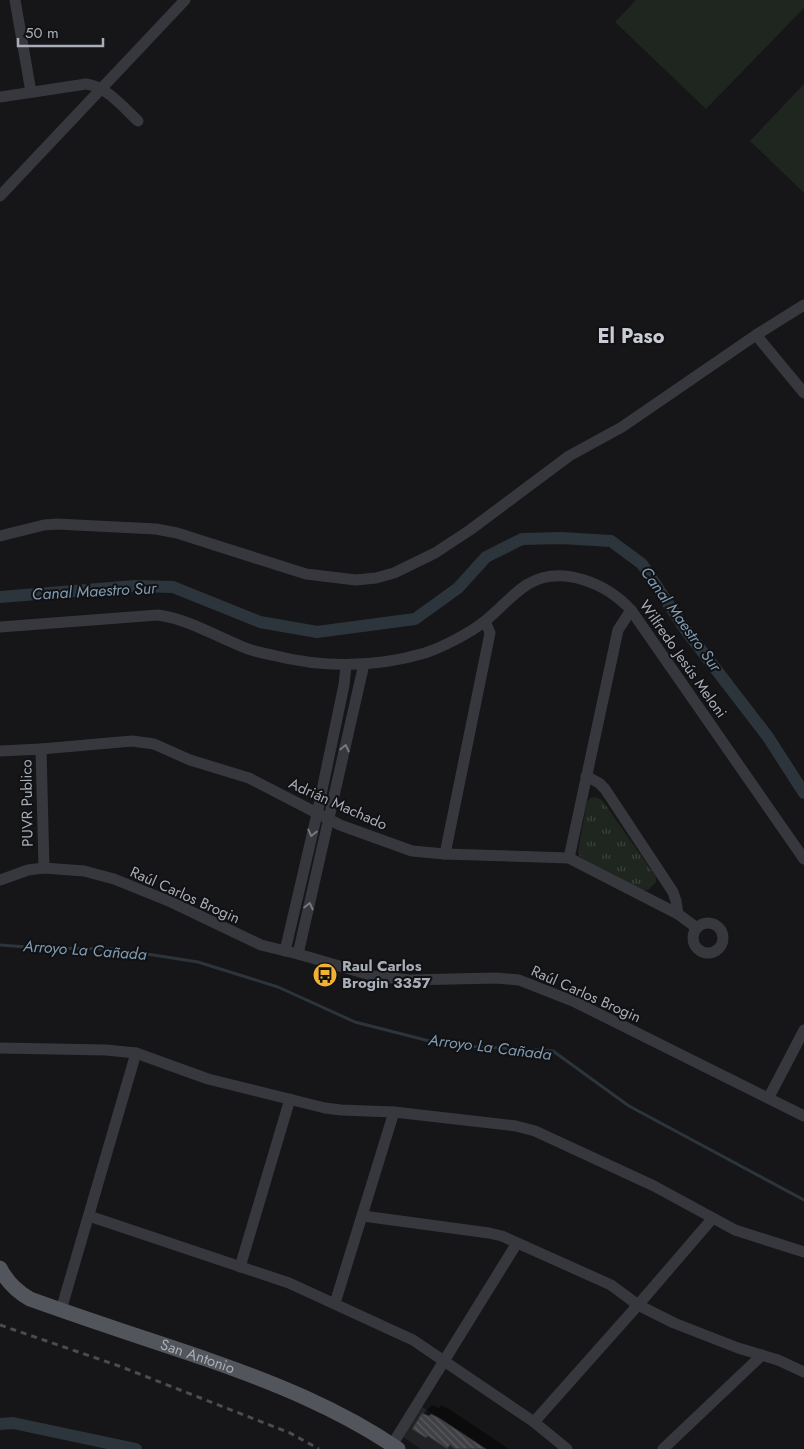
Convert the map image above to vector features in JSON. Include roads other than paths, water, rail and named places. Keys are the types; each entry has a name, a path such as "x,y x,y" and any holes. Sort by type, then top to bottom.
{"main road":[{"name":"San Antonio","path":"0,1268 18,1292 30,1299 253,1376 322,1406 360,1425 395,1447"}],"street":[{"path":"15,0 31,92"},
{"path":"0,196 185,0"},
{"path":"0,97 86,84 94,85 102,89 138,121"},
{"path":"0,536 57,524 156,529 177,533 306,574 356,580 376,578 394,573 435,553 470,530 569,456 622,427 756,335 804,305"},
{"path":"756,335 804,393"},
{"name":"Wilfredo Jesús Meloni","path":"0,627 164,616 181,620 245,648 291,660 346,666 382,662 425,653 438,648 485,621 529,584 548,578 577,578 594,583 620,598 631,610 804,859"},
{"path":"569,858 618,630 631,610"},
{"path":"444,854 490,633 485,621"},
{"path":"298,954 364,664"},
{"path":"285,951 317,814 344,685 346,666"},
{"name":"Adrián Machado","path":"41,749 132,741 154,744 190,760 248,778 329,820 412,851 444,854 569,858 678,914 696,928"},
{"name":"PUVR Publico","path":"0,752 41,749 44,868"},
{"path":"586,776 599,783 610,797 672,892 678,914"},
{"name":"Raúl Carlos Brogin","path":"0,880 28,870 44,868 84,871 114,879 171,902 249,941 374,976 392,979 496,978 519,980 575,1002 804,1116"},
{"path":"769,1097 804,1030"},
{"path":"0,1048 106,1050 136,1053 208,1079 304,1104 341,1110 394,1112 516,1126 535,1131 654,1186 741,1232 804,1252"},
{"path":"61,1310 136,1053"},
{"path":"240,1267 290,1099"},
{"path":"335,1303 394,1112"},
{"path":"89,1216 289,1283 413,1340 534,1422 567,1449"},
{"path":"363,1216 502,1236 611,1285 638,1305 674,1323 708,1337 783,1362 804,1372"},
{"path":"534,1422 712,1218"},
{"path":"395,1447 444,1362 517,1243"},
{"path":"663,1449 762,1356"}],"waterway":[{"name":"Canal Maestro Sur","path":"0,597 135,586 173,587 260,622 317,632 415,619 458,588 486,557 522,539 561,538 611,541 642,564 685,629 768,737 804,793"},
{"name":"Arroyo La Cañada","path":"0,945 40,948 115,949 198,962 278,987 355,1022 445,1045 553,1051 629,1106 804,1200"},
{"name":"Canal Maestro Sur","path":"0,1424 13,1423 136,1449"}],"railway":[{"path":"0,1325 119,1366 290,1433 319,1449"}],"place":[{"name":"Raul Carlos Brogin 3357","path":"325,975"}],"district":[{"name":"El Paso","path":"631,336"}]}
